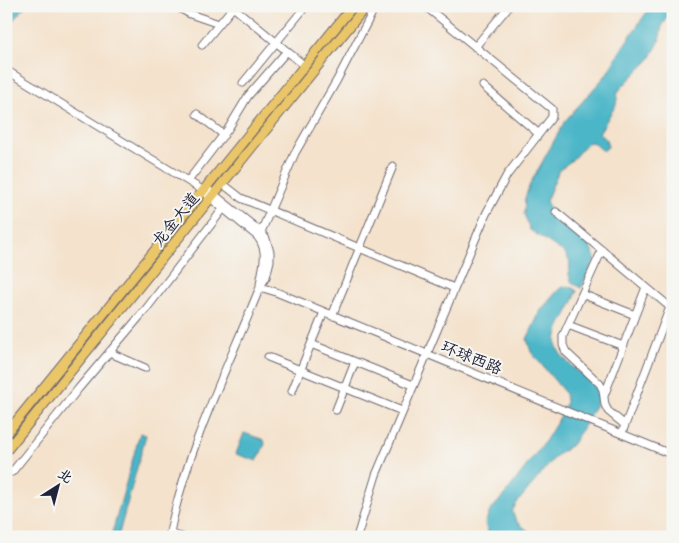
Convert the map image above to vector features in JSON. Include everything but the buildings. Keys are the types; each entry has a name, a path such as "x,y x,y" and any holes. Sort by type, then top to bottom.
{"main road":[{"name":"龙金大道","path":"6,434 353,6"},
{"name":"龙金大道","path":"6,451 366,6"}],"street":[{"path":"176,6 190,14 219,24"},
{"path":"243,83 306,6"},
{"path":"261,232 295,152 337,80 372,13 373,6"},
{"path":"357,537 371,489 402,412 496,193 507,175 552,117 552,110 425,6"},
{"path":"475,47 508,6"},
{"path":"202,45 233,7 305,66"},
{"path":"188,181 224,135 248,96 287,51"},
{"path":"6,70 204,190 261,232 268,243 270,256 266,277 260,287 182,485 169,535 182,537"},
{"path":"483,86 539,134"},
{"path":"197,114 224,135"},
{"path":"332,316 392,166"},
{"path":"223,184 241,198 454,288"},
{"path":"213,197 223,209 257,236 261,242 265,256 260,287"},
{"path":"6,467 12,472 146,309 223,209"},
{"path":"556,212 670,307 622,433"},
{"path":"602,250 568,325 563,339 564,349 600,384 608,412 625,425"},
{"name":"环球西路","path":"260,287 673,455"},
{"path":"604,396 646,287"},
{"path":"582,294 635,315"},
{"path":"292,391 324,312"},
{"path":"568,325 623,346"},
{"path":"311,344 413,385"},
{"path":"110,351 114,355 145,368"},
{"path":"268,357 402,412"},
{"path":"336,410 355,362"}],"water":[{"path":"6,6 26,6 6,28"},
{"path":"651,6 673,6 673,10 662,26 659,42 650,59 618,92 616,105 599,133 606,139 608,147 603,151 592,142 587,143 572,160 559,170 546,201 560,219 583,235 595,259 581,288 572,283 569,275 570,262 565,253 530,230 524,214 525,198 530,184 565,121 606,75"},
{"path":"567,286 577,291 559,329 556,344 559,352 568,363 596,386 599,391 599,399 573,444 556,456 516,504 512,512 517,522 536,537 491,537 485,523 490,511 546,440 566,403 565,393 531,352 527,339 541,310 559,289"},
{"path":"140,433 146,435 118,537 111,537"},
{"path":"244,433 264,440 265,444 257,461 236,454"}]}
